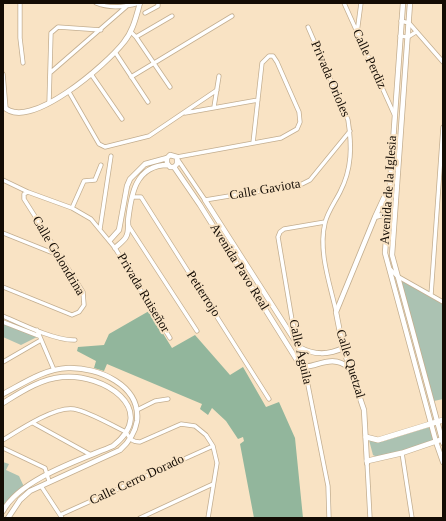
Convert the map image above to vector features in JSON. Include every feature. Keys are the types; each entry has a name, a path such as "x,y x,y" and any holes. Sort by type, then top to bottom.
{"main road":[{"path":"366,437 378,440 431,425 443,420"},
{"path":"367,462 443,440"}],"street":[{"path":"20,3 20,38 23,63"},
{"path":"3,74 5,108 20,112 49,103 68,92 115,52 131,32 140,3 106,7 96,3"},
{"path":"145,13 158,6 158,3"},
{"name":"Calle Perdiz","path":"344,3 394,114"},
{"path":"357,34 360,3"},
{"name":"Avenida de la Iglesia","path":"403,3 385,254 431,425 443,462"},
{"name":"Avenida de la Iglesia","path":"410,3 392,256 437,423 443,440"},
{"path":"51,72 101,30 127,5"},
{"path":"136,37 172,16"},
{"path":"131,77 232,16"},
{"path":"401,21 409,23 443,62"},
{"name":"Privada Orioles","path":"308,27 342,106 350,131 351,160 348,172 325,222"},
{"path":"49,103 51,33 55,28 101,30"},
{"path":"131,32 170,87"},
{"path":"400,36 408,37 416,32"},
{"path":"115,52 148,102"},
{"path":"110,240 119,230 127,186 130,179 145,164 167,158 170,155 177,159 253,144 287,136 297,129 300,122 299,112 273,56 266,57 262,62 253,144"},
{"path":"91,74 122,119"},
{"path":"214,107 219,76"},
{"path":"68,92 102,146 105,147 149,136 217,90"},
{"path":"182,114 258,100"},
{"path":"431,295 443,127"},
{"name":"Calle Gaviota","path":"205,200 306,183 350,131"},
{"path":"100,229 111,156"},
{"path":"167,158 168,165"},
{"path":"115,248 127,236 132,197 140,176 151,168 168,165 174,167 177,159"},
{"name":"Avenida Pavo Real","path":"177,159 299,347"},
{"path":"72,208 85,180 90,182 96,180 102,165"},
{"name":"Avenida Pavo Real","path":"174,167 200,205 293,354 303,367"},
{"name":"Privada Ruiseñor","path":"3,180 28,192 72,208 91,220 110,240 170,338"},
{"path":"389,188 397,189"},
{"name":"Calle Quetzal","path":"370,518 366,437 361,398 343,348 336,312 375,217 389,188"},
{"name":"Calle Golondrina","path":"3,287 72,315 80,312 85,301 83,292 24,199 24,194 28,192"},
{"name":"Petierrojo","path":"132,197 141,197 269,398"},
{"path":"375,217 382,215 387,219"},
{"path":"325,222 324,249 336,312"},
{"name":"Calle Águila","path":"325,222 284,229 279,234 292,320 328,486 329,518"},
{"path":"128,225 197,331"},
{"path":"3,233 59,255"},
{"path":"385,254 392,256"},
{"path":"388,267 397,276 443,302"},
{"path":"3,316 37,330 69,340 75,340"},
{"path":"3,322 40,338"},
{"path":"37,330 54,370"},
{"path":"3,361 40,338"},
{"path":"299,347 312,353 332,352 343,348"},
{"path":"303,367 335,361 343,362 351,369"},
{"path":"61,369 61,377"},
{"path":"3,394 31,379 54,370 87,370 110,377 126,389 133,399 137,410 137,423 130,439 120,450 31,490 20,500 8,518"},
{"path":"3,403 34,385 61,377 74,376 92,379 115,390 125,402 129,412 126,432 113,446 27,485 16,493 3,510"},
{"path":"31,379 34,385"},
{"path":"137,410 154,401 168,399"},
{"path":"3,440 55,412 74,409 126,432 130,439 140,442 181,424 188,424 201,430 210,440 217,463 208,518"},
{"path":"33,423 92,455"},
{"name":"Calle Cerro Dorado","path":"62,517 213,446"},
{"path":"3,448 42,466 47,471 49,481"},
{"path":"402,453 412,518"},
{"path":"140,518 213,484"},
{"path":"27,485 31,490"},
{"path":"41,486 62,517"}],"green space":[{"path":"398,279 443,304 443,399 434,401"},
{"path":"149,311 172,348 195,335 230,375 243,367 266,407 279,402 295,438 303,518 254,518 240,444 244,441 243,437 238,439 226,421 212,408 208,415 200,409 202,404 107,364 104,371 94,368 96,361 77,351 78,347 104,345 109,334"},
{"path":"3,324 37,337 21,345 3,337"},
{"path":"430,427 434,441 394,455 378,457 373,455 369,440 381,442"},
{"path":"3,462 9,464 6,470 19,476 25,489 3,510"}]}
